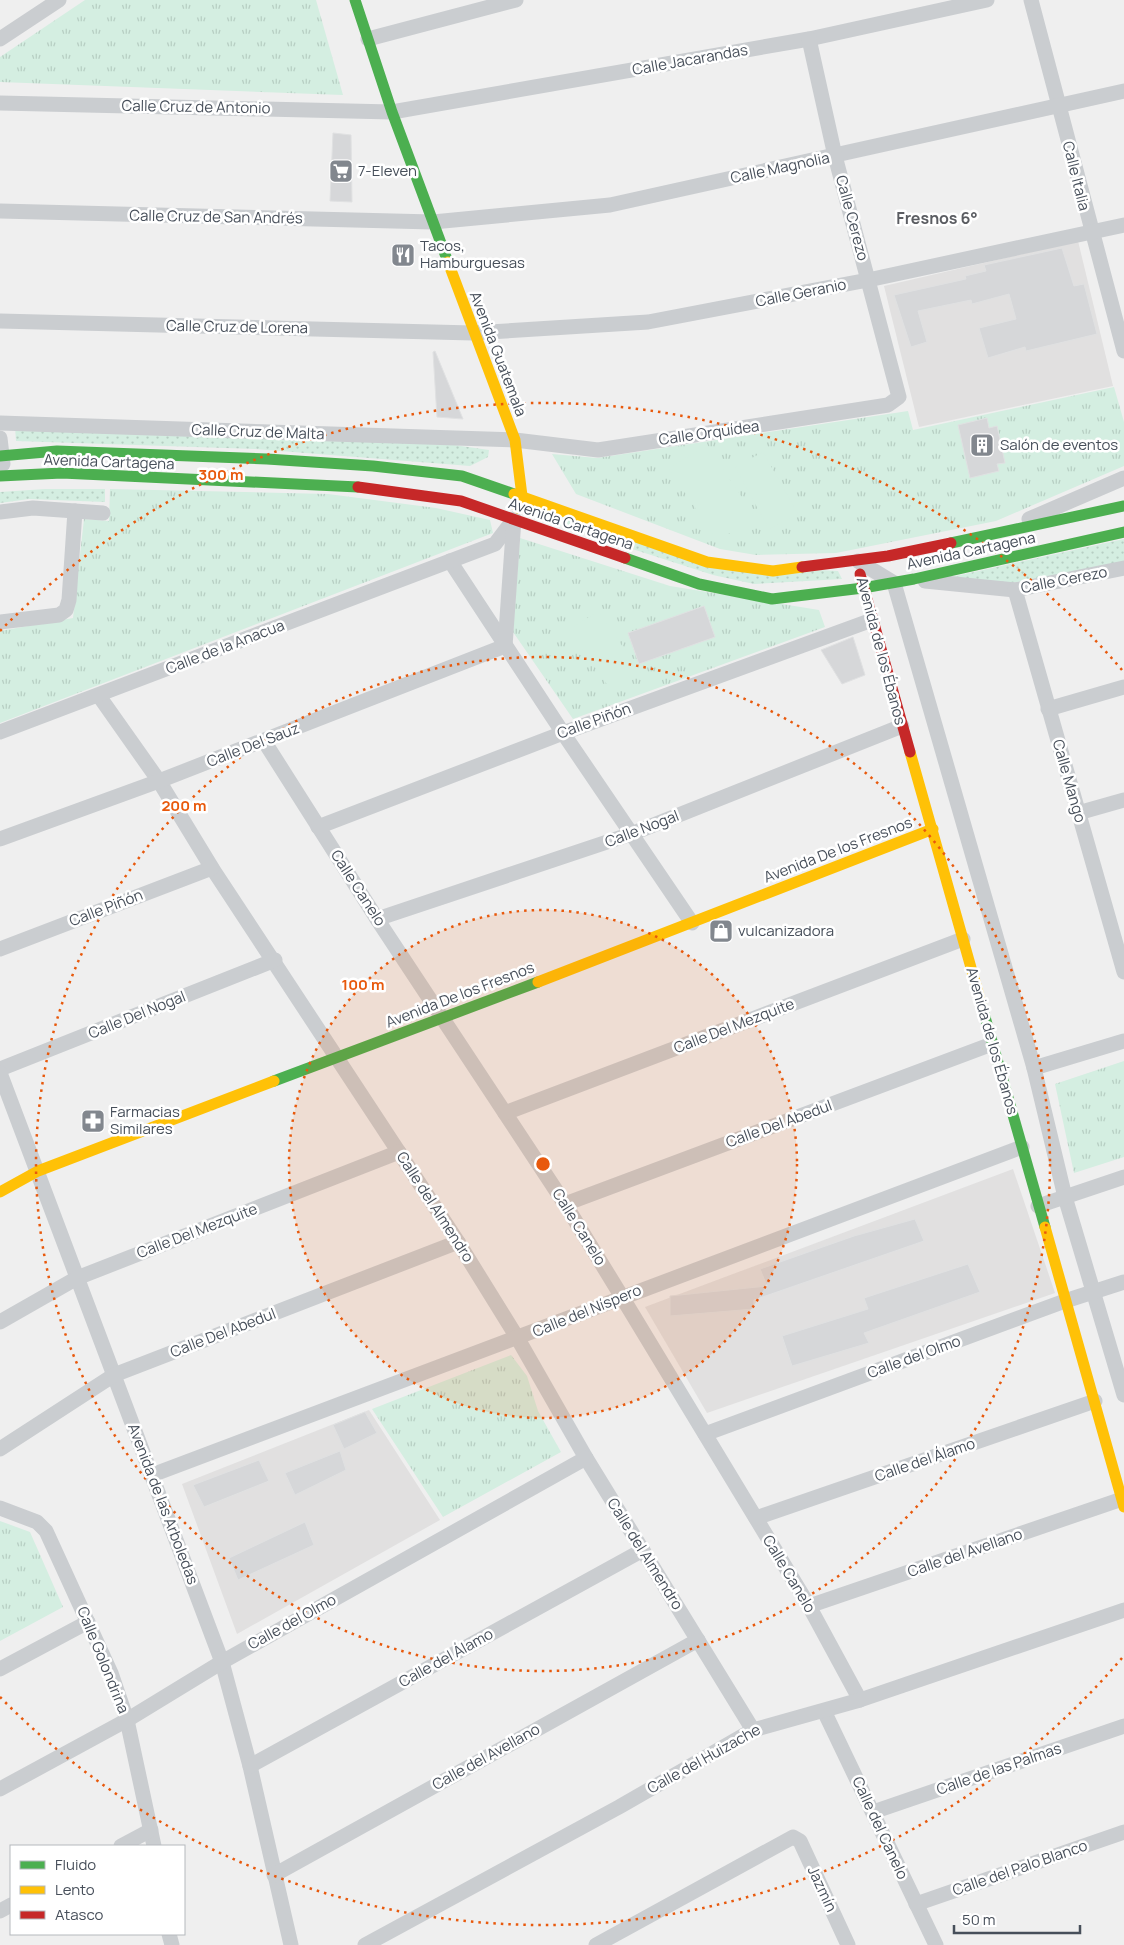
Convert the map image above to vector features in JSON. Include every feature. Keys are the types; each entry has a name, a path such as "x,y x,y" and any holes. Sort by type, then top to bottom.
{"street":[{"path":"0,38 59,0"},
{"name":"Avenida Guatemala","path":"355,0 392,112 473,333 515,440 522,496"},
{"path":"368,39 516,0"},
{"name":"Calle Jacarandas","path":"392,112 809,39 987,0"},
{"name":"Calle Italia","path":"1031,0 1091,232 1124,347"},
{"name":"Calle Cerezo","path":"809,39 835,156 899,397"},
{"name":"Calle Magnolia","path":"433,222 610,205 1059,107 1124,91"},
{"name":"Calle Cruz de Antonio","path":"0,103 392,112"},
{"name":"Calle Cruz de San Andrés","path":"0,211 433,222"},
{"name":"Calle Geranio","path":"473,333 648,322 868,280 1124,225"},
{"name":"Calle Cruz de Lorena","path":"0,321 473,333"},
{"name":"Calle Orquídea","path":"515,440 598,450 876,409 888,405 899,397"},
{"name":"Calle Cruz de Malta","path":"0,423 515,440"},
{"path":"0,438 2,476"},
{"name":"Avenida Cartagena","path":"1,456 56,451 267,459 373,466 462,476 706,562 774,571 858,561 1124,506"},
{"name":"Avenida Cartagena","path":"2,476 62,473 371,488 461,501 699,584 735,593 772,599 894,583 1124,532"},
{"path":"997,533 1124,478"},
{"path":"505,646 514,520 522,496"},
{"path":"0,512 33,508 103,513"},
{"path":"0,622 59,615 66,610 69,600 75,511"},
{"name":"Calle de la Anacua","path":"0,732 495,544 514,520"},
{"path":"450,561 563,733 692,923"},
{"name":"Avenida de los Ébanos","path":"858,561 894,583 1034,1068 1065,1197 1124,1395"},
{"name":"Avenida de los Ébanos","path":"858,561 872,620 933,829 992,1044 1123,1503"},
{"name":"Calle Cerezo","path":"914,579 1015,590 1124,568"},
{"name":"Calle Mango","path":"1015,590 1078,812 1117,921 1124,972"},
{"name":"Calle Piñón","path":"318,827 563,733 872,620"},
{"name":"Calle Del Sauz","path":"0,839 264,741 505,646"},
{"path":"1048,709 1124,687"},
{"name":"Calle del Almendro","path":"99,696 159,781 212,868 275,960 458,1242 518,1339 586,1458 754,1730"},
{"name":"Calle Nogal","path":"378,919 631,834 902,726"},
{"name":"Calle Canelo","path":"264,741 441,1017 565,1204 809,1606 860,1700"},
{"path":"1078,812 1124,800"},
{"name":"Avenida De los Fresnos","path":"0,1192 38,1171 692,923 933,829"},
{"name":"Calle Piñón","path":"0,948 212,868"},
{"name":"Calle Del Mezquite","path":"505,1113 963,939"},
{"name":"Calle Del Nogal","path":"0,1069 275,960"},
{"path":"1034,1068 1124,1041"},
{"name":"Calle Del Abedul","path":"565,1204 992,1044"},
{"name":"Avenida de las Arboledas","path":"0,1073 222,1662 250,1766 291,1945"},
{"name":"Calle del Níspero","path":"152,1475 518,1339 622,1296 1022,1147"},
{"name":"Calle Del Mezquite","path":"0,1322 77,1278 399,1152"},
{"path":"1038,1206 1124,1177"},
{"name":"Calle Del Abedul","path":"0,1448 114,1375 458,1242"},
{"name":"Calle del Olmo","path":"704,1434 1065,1301 1124,1282"},
{"name":"Calle del Álamo","path":"756,1518 1094,1401"},
{"name":"Calle del Olmo","path":"0,1789 127,1720 222,1662 586,1458"},
{"name":"Calle del Avellano","path":"809,1606 1123,1503"},
{"name":"Calle Golondrina","path":"0,1508 38,1522 46,1531 88,1622 111,1673 127,1720 154,1845"},
{"name":"Calle del Álamo","path":"250,1766 642,1550"},
{"name":"Calle del Huizache","path":"365,1945 619,1807 754,1730 786,1719 824,1711 860,1700 1124,1610"},
{"path":"0,1669 88,1622"},
{"name":"Calle del Avellano","path":"274,1875 698,1640"},
{"name":"Calle del Canelo","path":"824,1711 936,1945"},
{"name":"Calle de las Palmas","path":"873,1812 1124,1726"},
{"path":"123,1845 151,1830"},
{"name":"Calle del Palo Blanco","path":"916,1904 1124,1832"},
{"name":"Jazmín","path":"596,1945 793,1837 800,1841 844,1944"}],"shaded area":[{"path":"1078,241 1113,386 919,427 884,286"},
{"path":"1013,1169 1055,1293 707,1413 645,1307"},
{"path":"369,1410 440,1520 237,1634 182,1484"}],"green space":[{"path":"85,0 316,0 343,95 0,82 0,57"},
{"path":"1114,387 1124,422 1124,466 996,521 836,553 756,555 720,549 576,494 552,454 597,458 908,411 913,430"},
{"path":"15,427 454,445 489,450 488,457 470,466 255,449 16,441"},
{"path":"707,444 756,519 717,540 669,469"},
{"path":"763,452 798,514 769,529 735,467"},
{"path":"45,489 105,489 105,502 29,499 0,503 0,492"},
{"path":"110,489 328,494 436,508 490,520 493,533 0,723 0,631 73,618 84,519 109,521"},
{"path":"552,513 707,565 838,571 842,579 754,584 713,575 558,525"},
{"path":"520,538 670,586 819,610 825,627 573,719 513,632"},
{"path":"1124,539 1124,563 1012,583 947,578"},
{"path":"598,611 641,673 613,693 569,630"},
{"path":"1124,1061 1124,1157 1074,1173 1055,1084"},
{"path":"511,1355 527,1376 538,1411 561,1452 443,1517 372,1409"},
{"path":"0,1521 30,1532 63,1607 0,1641"}],"building":[{"path":"333,133 351,135 352,202 330,201"},
{"path":"1062,248 1074,286 1084,284 1097,334 1026,351 1025,347 988,358 979,328 1016,319 1009,294 972,304 971,300 918,311 927,342 911,347 894,295 966,279 965,276 986,271 984,265"},
{"path":"435,351 463,419 437,417 433,352"},
{"name":"Salón de eventos","path":"987,418 989,428 997,426 1005,463 997,464 999,471 970,478 958,425"},
{"path":"704,606 715,637 639,664 628,633"},
{"path":"853,637 865,675 842,684 821,650"},
{"path":"915,1219 924,1241 754,1300 754,1309 670,1316 670,1296 767,1286 760,1269 854,1236"},
{"path":"968,1264 980,1292 864,1333 869,1343 792,1366 782,1336 868,1309 864,1298"},
{"path":"365,1412 377,1433 344,1449 333,1425"},
{"path":"340,1451 346,1470 295,1495 285,1473"},
{"path":"259,1460 269,1481 204,1507 193,1485"},
{"path":"305,1522 314,1545 238,1580 229,1558"}],"traffic: fast":[{"path":"355,0 392,112 448,262"},
{"path":"0,456 57,451 267,459 373,466 462,476 514,494"},
{"path":"0,476 62,473 358,487"},
{"path":"951,543 1124,506"},
{"path":"625,558 699,584 772,599 863,588 914,579 1124,532"},
{"path":"274,1081 538,982"},
{"path":"981,1003 1045,1227"}],"traffic: slow":[{"path":"448,262 515,440 522,496 518,508"},
{"path":"514,494 707,562 773,571 802,567"},
{"path":"910,752 981,1003"},
{"path":"538,982 933,829"},
{"path":"0,1192 38,1171 274,1081"},
{"path":"1045,1227 1124,1507"}],"traffic: jam":[{"path":"358,487 461,501 625,558"},
{"path":"802,567 888,556 951,543"},
{"path":"860,574 910,752"}],"place":[{"name":"7-Eleven","path":"341,171"},
{"name":"Tacos, Hamburguesas","path":"403,255"},
{"name":"Salón de eventos","path":"982,445"},
{"name":"vulcanizadora","path":"721,931"},
{"name":"Farmacias Similares","path":"93,1121"}],"district":[{"name":"Fresnos 6°","path":"937,218"}]}
